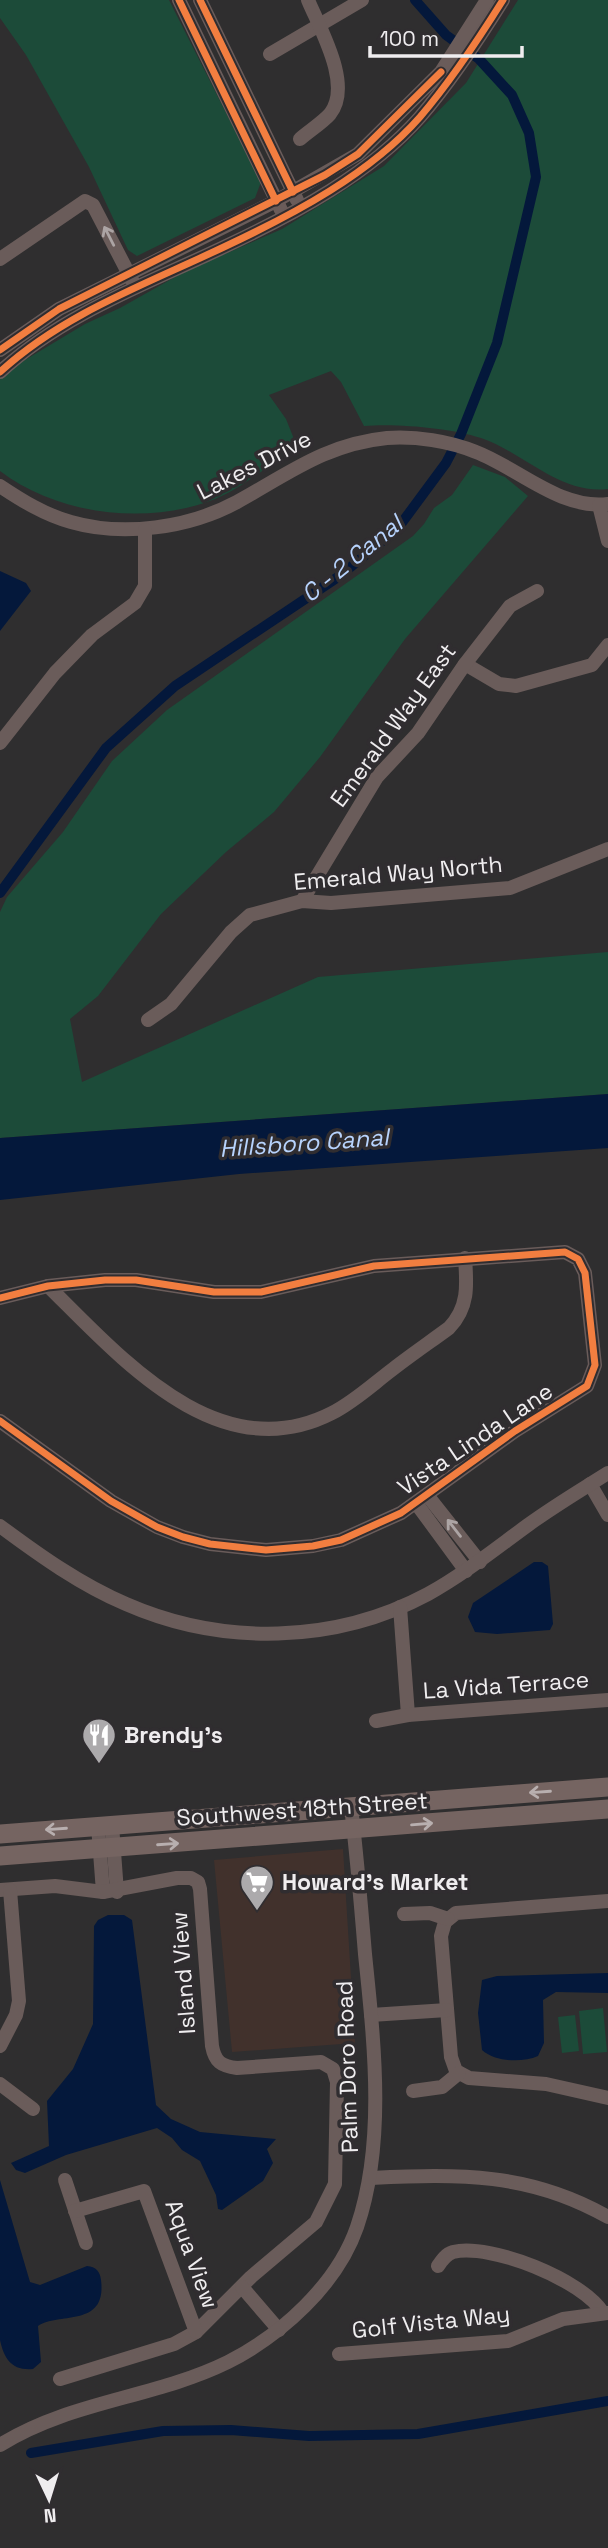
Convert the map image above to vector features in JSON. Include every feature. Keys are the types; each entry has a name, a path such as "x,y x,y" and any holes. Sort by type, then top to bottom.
{"main road":[{"name":"Southwest 18th Street","path":"0,1834 608,1787"},
{"name":"Southwest 18th Street","path":"0,1856 608,1809"}],"street":[{"path":"200,0 299,207"},
{"path":"300,139 331,113 339,81 334,62 308,0"},
{"path":"270,54 362,0"},
{"path":"475,32 487,0"},
{"path":"0,350 59,309 132,281 284,216 299,207 419,118 475,32 503,0"},
{"path":"185,2 284,216"},
{"path":"1,370 49,334 132,281 276,201 362,159"},
{"path":"0,258 85,201 93,205 132,281"},
{"name":"Lakes Drive","path":"0,486 25,503 71,523 145,530 195,520 235,503 304,461 352,444 389,438 433,440 476,452 543,488 604,504"},
{"path":"604,504 608,541"},
{"path":"0,743 55,673 92,635 135,603 145,586 145,530"},
{"name":"Emerald Way East","path":"302,901 377,777 418,733 465,664 510,606 537,591"},
{"path":"592,665 608,645"},
{"path":"465,664 499,684 516,686 592,665 608,664"},
{"name":"Emerald Way North","path":"148,1020 171,1004 231,932 250,915 302,901 331,903 510,888 608,849"},
{"name":"Vista Linda Lane","path":"0,1297 48,1286 125,1280 214,1292 261,1292 374,1266 558,1251 578,1259 585,1273 594,1373 587,1387 514,1431 421,1499 367,1530 313,1546 266,1550 210,1544 183,1537 140,1518 73,1476 0,1421"},
{"path":"48,1286 130,1364 191,1408 243,1428 282,1429 334,1412 449,1328 462,1311 466,1297 465,1258"},
{"path":"0,1526 99,1591 151,1615 200,1628 257,1634 300,1632 357,1622 400,1607 480,1562 545,1512 608,1473"},
{"path":"590,1484 608,1515"},
{"name":"Vista Linda Lane","path":"421,1499 480,1562"},
{"name":"Vista Linda Lane","path":"421,1499 466,1571"},
{"name":"La Vida Terrace","path":"400,1607 408,1715"},
{"name":"La Vida Terrace","path":"376,1721 408,1715 608,1700"},
{"name":"Palm Doro Road","path":"0,2445 58,2417 200,2375 256,2347 279,2330 319,2288 337,2264 356,2229 371,2178 374,2131 371,2015 351,1807"},
{"path":"105,1826 110,1892"},
{"name":"Island View","path":"5,1890 55,1886 110,1892 166,1879 191,1878 198,1882 212,2046 217,2061 223,2066 237,2068 321,2062 336,2076 336,2170 331,2197 316,2222 196,2332 174,2344 60,2379"},
{"path":"0,2046 16,2015 19,2001 5,1890"},
{"path":"608,1901 456,1913 447,1919 441,1936 451,2057 459,2073 469,2078 546,2084 608,2098"},
{"path":"404,1914 429,1913 447,1919"},
{"path":"371,2015 447,2010"},
{"path":"413,2091 442,2087 459,2073"},
{"path":"0,2084 33,2109"},
{"path":"371,2178 464,2175 515,2181 563,2195 608,2217"},
{"path":"65,2180 86,2243"},
{"name":"Aqua View","path":"75,2211 144,2192 196,2332"},
{"path":"438,2266 446,2255 454,2252 485,2254 527,2264 582,2291 606,2313"},
{"path":"242,2287 279,2330"},
{"name":"Golf Vista Way","path":"339,2354 508,2341 563,2319 606,2313"}],"shaded area":[{"path":"343,1849 355,2043 232,2052 214,1860"}],"green space":[{"path":"0,0 169,0 261,182 255,198 137,256 128,250 89,167 26,55 0,18"},
{"path":"518,0 608,0 608,489 574,486 542,471 497,444 469,434 423,427 364,426 341,382 331,371 269,395 286,419 298,449 226,494 189,507 132,514 104,512 48,498 0,471 0,375 85,324 120,308 184,272 282,229 384,166 466,83"},
{"path":"473,465 505,477 528,496 405,639 320,757 274,812 226,852 161,914 98,996 70,1019 82,1082 318,977 608,952 608,1094 0,1138 0,912 7,897 63,832 112,761 167,710 413,536 434,508 452,495"},
{"path":"603,2008 607,2052 583,2054 579,2011"},
{"path":"575,2015 579,2051 562,2053 558,2017"}],"water":[{"path":"0,571 26,583 31,591 0,631"},
{"name":"Hillsboro Canal","path":"608,1094 608,1148 239,1174 0,1200 0,1138"},
{"path":"534,1562 542,1562 548,1566 553,1624 550,1630 497,1634 475,1632 468,1617 473,1603"},
{"path":"108,1915 124,1915 132,1920 156,2105 171,2119 200,2132 276,2139 267,2149 273,2163 263,2181 222,2210 218,2209 216,2195 200,2161 182,2150 172,2138 157,2128 66,2155 25,2173 16,2170 11,2163 49,2146 47,2101 73,2069 93,2024 94,1926 98,1920"},
{"path":"608,1973 608,1993 556,1992 543,2000 544,2043 538,2056 509,2060 494,2057 482,2050 478,2013 482,1980 497,1976"},
{"path":"0,2180 30,2282 40,2285 87,2266 97,2270 100,2277 101,2295 90,2312 38,2326 41,2362 33,2369 14,2366 4,2353 0,2340"}],"waterway":[{"name":"C - 2 Canal","path":"0,893 106,748 175,686 341,575 398,528 446,463 461,434 497,343 536,177 529,133 512,95 479,59 446,35 415,0"},
{"path":"31,2453 163,2431 231,2430 309,2436 418,2434 608,2401"}],"cycle path":[{"path":"179,0 276,201"},
{"path":"200,0 293,192"},
{"path":"0,372 25,351 79,316 278,220 330,191 378,157 400,138 443,89 503,0"},
{"path":"0,350 59,309 325,175 358,154 441,72"},
{"path":"0,1298 48,1286 105,1280 136,1280 214,1292 261,1292 374,1266 565,1252 578,1259 585,1273 595,1365 587,1386 515,1431 401,1513 341,1540 313,1546 266,1550 210,1544 157,1527 111,1501 0,1421"}],"place":[{"name":"Brendy's","path":"99,1765"},
{"name":"Howard's Market","path":"257,1912"}]}
